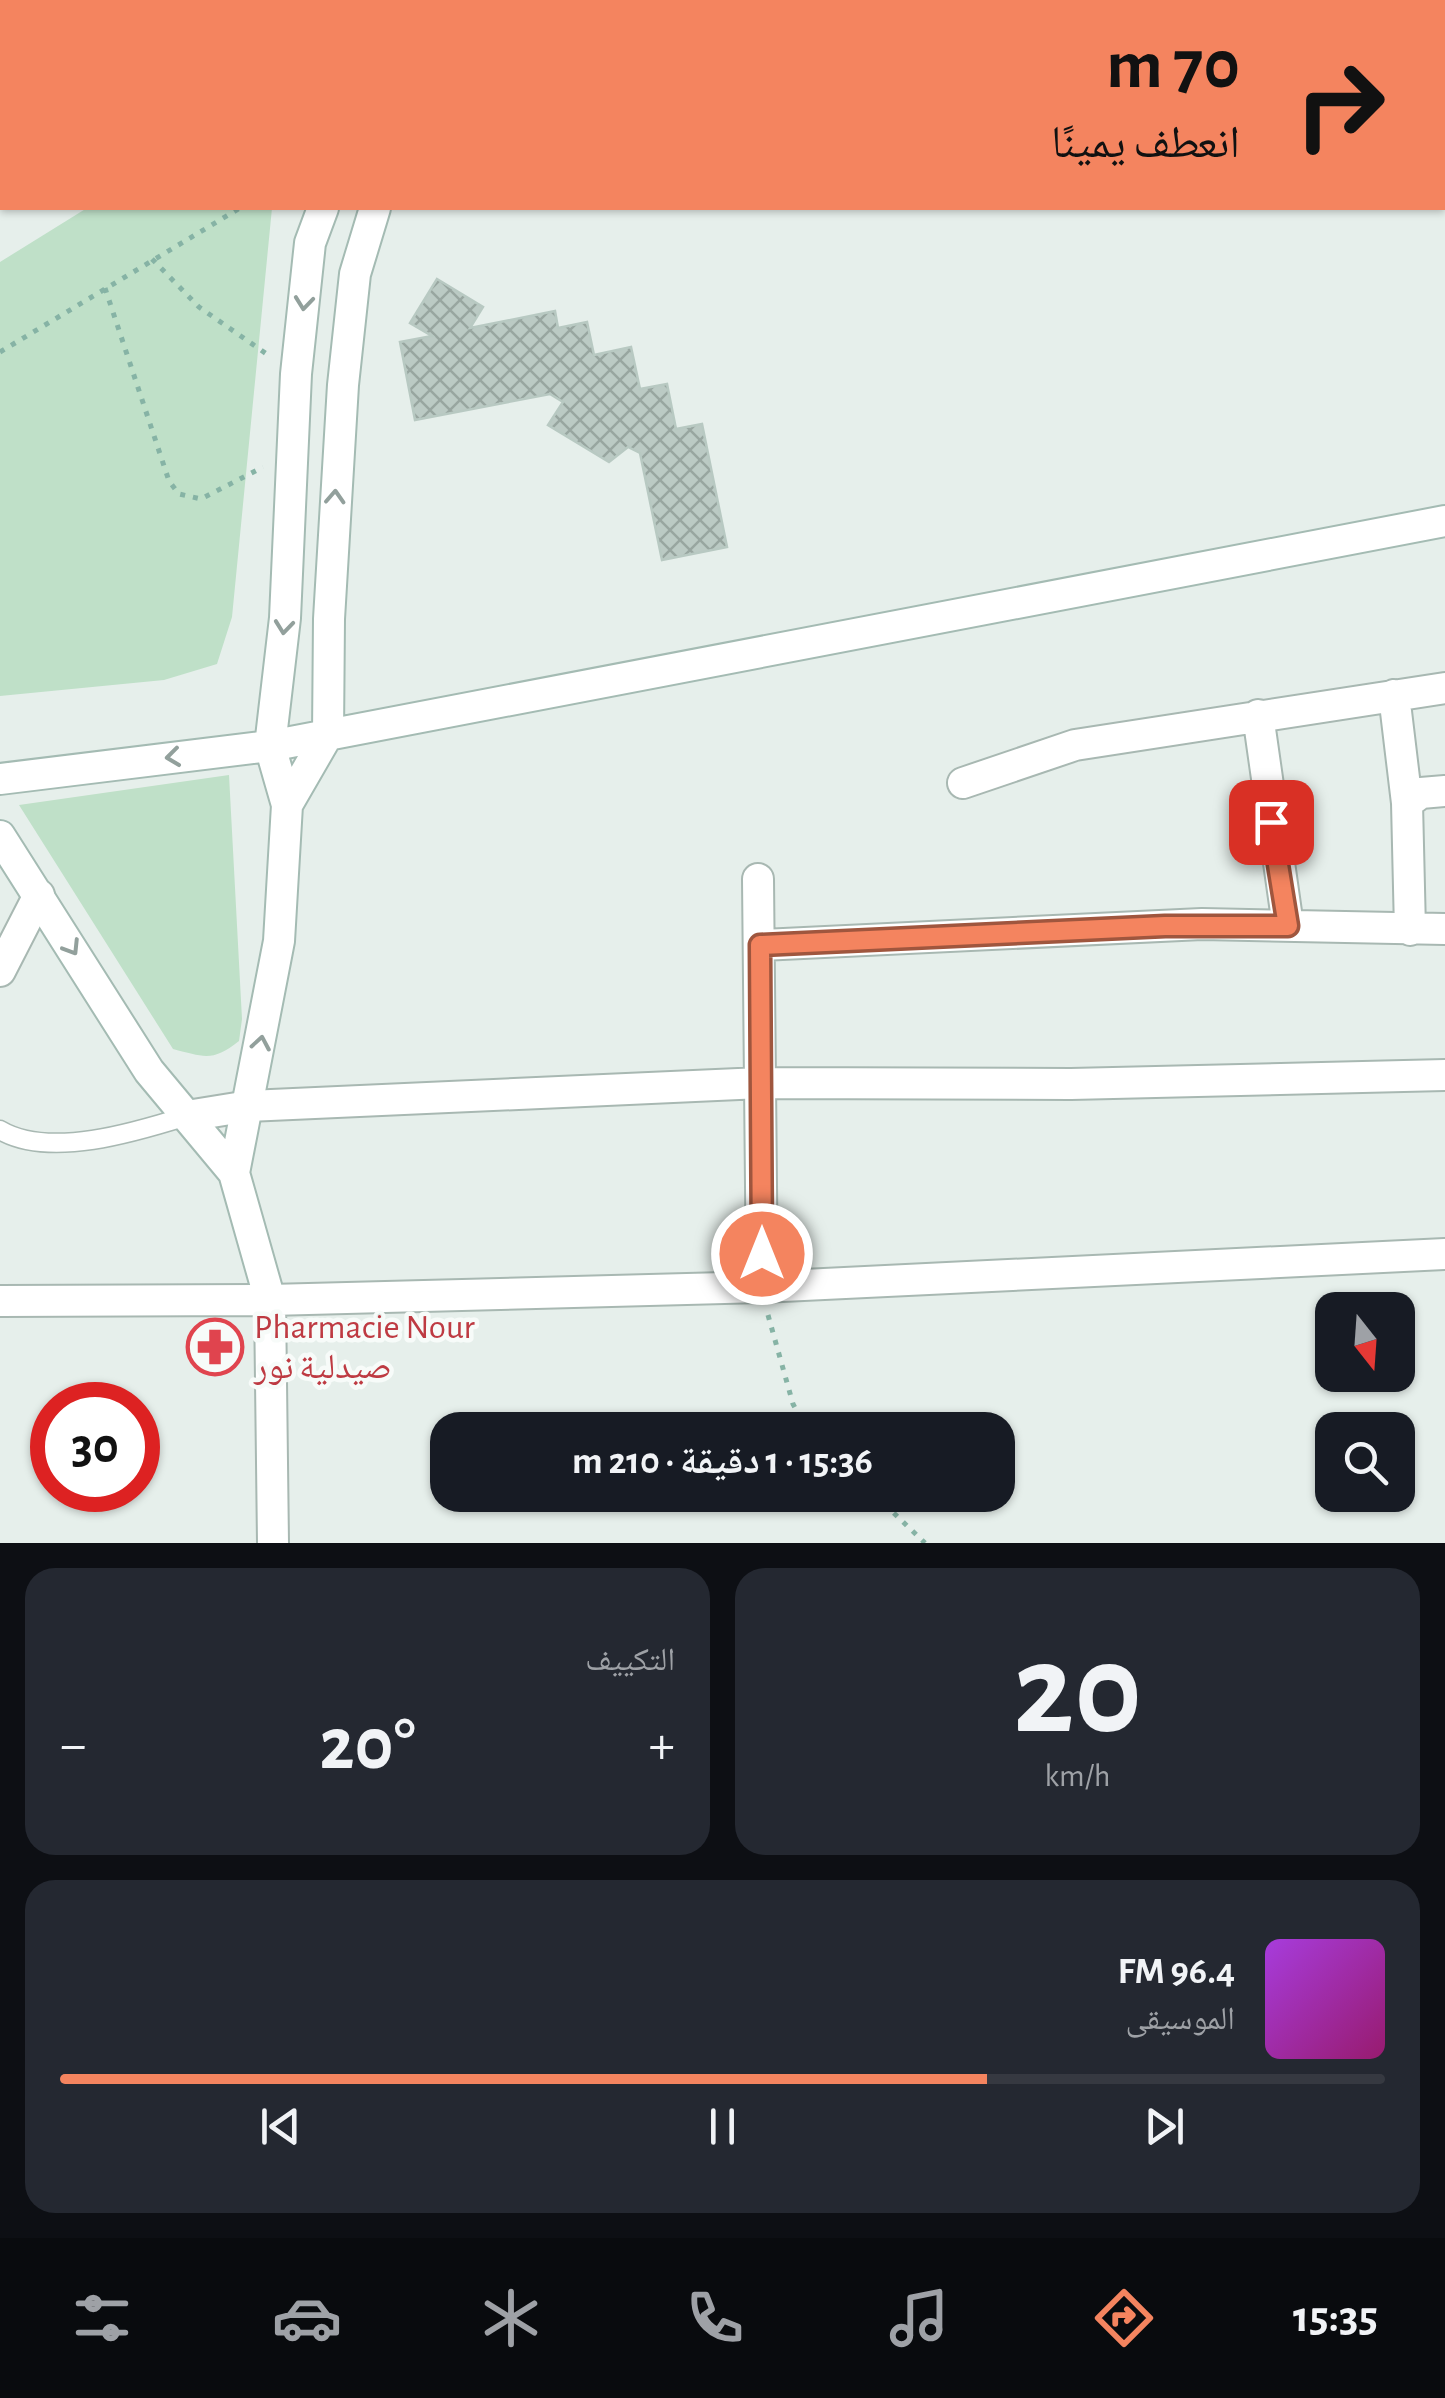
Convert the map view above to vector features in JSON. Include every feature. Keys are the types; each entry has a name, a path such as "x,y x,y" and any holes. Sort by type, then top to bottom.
{"street":[{"path":"234,1173 280,941 287,805 270,746 285,618 296,374 310,243 322,210"},
{"path":"287,805 328,734 329,619 344,385 355,274 374,210"},
{"path":"0,778 270,746 1445,521"},
{"path":"964,783 1075,746 1258,714 1445,688"},
{"path":"1394,695 1407,803 1410,930"},
{"path":"1258,714 1288,926"},
{"path":"1407,803 1421,793 1445,791"},
{"path":"0,836 149,1071 234,1173 270,1300 272,1543"},
{"path":"758,880 762,1288"},
{"path":"0,972 39,895"},
{"path":"760,945 1165,926 1445,929"},
{"path":"186,1116 249,1106 761,1083 1071,1084 1445,1074"},
{"path":"0,1302 762,1288 1445,1254"}],"lane":[{"path":"0,1130 50,1143 117,1135 186,1116"}],"path":[{"path":"0,352 237,210"},
{"path":"152,259 199,308 296,374"},
{"path":"105,288 169,480 179,494 201,499 292,452"},
{"path":"762,1288 797,1412"},
{"path":"893,1512 926,1543"}],"green space":[{"path":"84,210 272,210 232,617 217,664 164,680 0,696 0,262"},
{"path":"229,775 242,1019 239,1041 215,1055 201,1056 173,1049 19,805"}],"building":[{"path":"437,279 483,307 470,328 555,311 558,328 587,322 594,355 631,347 640,389 667,384 676,429 702,424 727,547 662,560 640,453 628,447 609,462 548,425 563,402 550,394 415,420 400,342 432,336 410,323"}],"place":[{"name":"Pharmacie Nour صيدلية نور","path":"215,1347"}],"route":[{"path":"762,1254 760,945 1202,924 1288,926 1271,822"}]}
